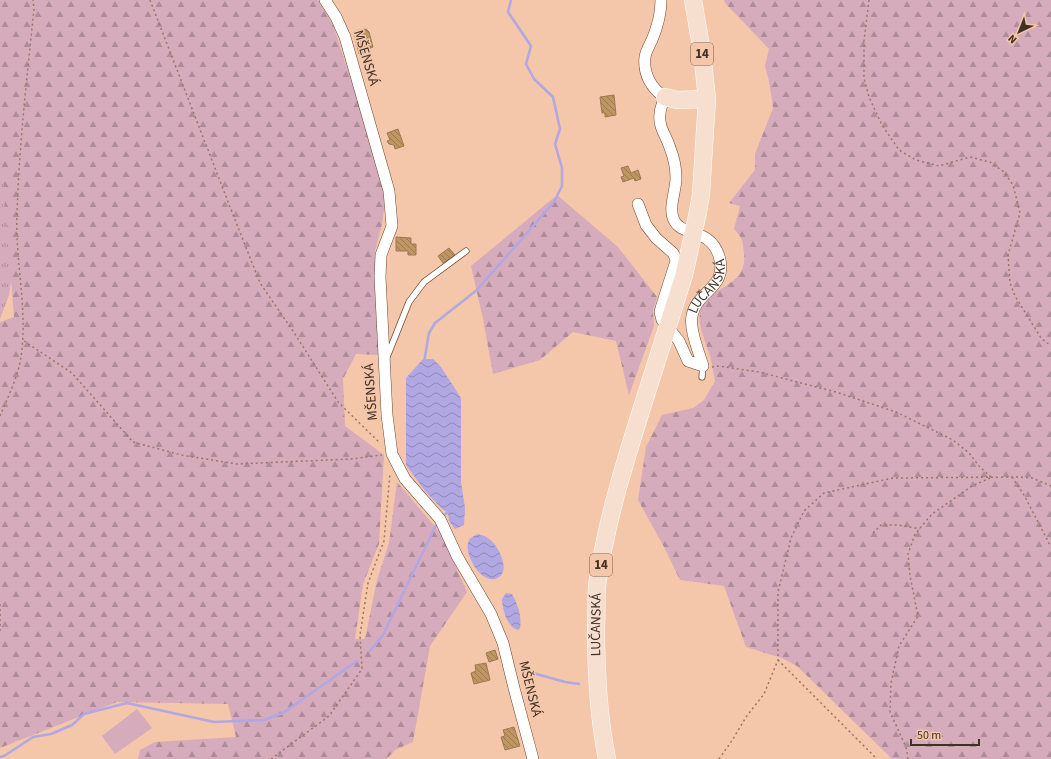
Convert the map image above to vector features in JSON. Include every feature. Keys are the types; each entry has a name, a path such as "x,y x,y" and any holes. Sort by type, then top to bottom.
{"main road":[{"name":"14","path":"693,0 702,52 707,98"},
{"path":"665,97 677,100 707,98"},
{"name":"LUČANSKÁ","path":"607,759 603,741 597,681 597,588 608,523 625,462 684,275 701,194 707,98"}],"street":[{"name":"MŠENSKÁ","path":"325,0 336,17 345,37 381,159 388,191 392,226 381,255 380,277 387,415 392,454 405,479 440,519 457,556 491,614 503,643 533,759"},
{"path":"661,0 660,13 645,59 645,69 648,79 653,87 665,97"},
{"name":"LUČANSKÁ","path":"665,97 660,114 660,122 670,148 674,164 675,189 672,213 674,220 677,225 682,228 706,237 711,242 719,255 721,267 715,285 698,301 691,317 702,371"},
{"path":"638,204 646,225 656,238 673,253 676,261 660,312 662,320 679,341 688,361 702,371"}],"lane":[{"path":"384,363 409,302 424,282 466,251"}],"path":[{"path":"0,416 17,375 23,340 24,319 16,228 17,183 34,0"},
{"path":"150,0 260,283 295,334 338,402 368,433 392,454"},
{"path":"869,0 864,41 864,78 869,97 882,124 899,150 916,160 940,166 970,157 990,162 1004,172 1013,186 1020,213 1008,255 1010,283 1015,296 1041,338 1051,346"},
{"path":"23,340 72,373 133,442 181,455 237,464 351,459 392,454"},
{"path":"702,371 720,366 759,372 836,392 896,412 953,440 969,453 979,466 992,478"},
{"path":"271,759 329,716 362,669 360,635 368,583 384,541 392,454"},
{"path":"1012,477 1024,495 1051,547"},
{"path":"719,759 746,717 764,694 778,660 778,592 791,538 804,511 824,493 893,478 1032,478 1051,486"},
{"path":"908,759 906,747 890,712 891,683 899,646 918,616 910,576 908,554 915,534 932,514 972,486 992,478"},
{"path":"873,534 881,525 898,525 920,529"},
{"path":"0,604 0,630"},
{"path":"778,660 877,759"}],"green space":[{"path":"0,0 318,0 333,25 378,162 385,202 382,224 375,251 379,355 356,354 343,379 345,426 384,455 379,544 363,584 355,639 365,639 377,580 389,543 397,482 442,535 467,592 430,646 413,742 395,750 387,759 138,759 140,750 155,742 236,737 228,704 117,702 0,748 0,322 14,317 0,141"},
{"path":"724,0 1051,0 1051,759 892,759 797,666 782,658 746,647 724,586 680,580 638,500 646,447 662,415 693,408 704,400 715,381 710,356 700,326 701,309 705,301 734,280 744,265 743,243 734,229 740,206 729,203 755,170 755,154 773,108 765,66 769,49 725,3"},
{"path":"0,39 15,256 9,295 0,319"},
{"path":"557,195 618,247 657,297 653,311 654,326 629,395 616,341 573,332 540,360 493,374 471,266"},
{"path":"137,709 152,728 115,754 102,736"}],"water":[{"path":"423,359 433,359 441,367 461,398 461,482 465,508 464,525 455,529 449,521 448,513 442,509 425,491 406,465 406,378"},
{"path":"477,534 484,536 494,543 500,553 503,569 502,575 496,579 489,579 483,576 473,564 470,557 468,544 471,538"},
{"path":"506,593 512,594 518,606 520,628 518,630 508,622 504,612 502,599"}],"building":[{"path":"366,29 369,32 373,47 368,49 368,52 359,54 355,36 358,35 357,31"},
{"path":"614,95 616,115 605,117 605,113 602,113 600,97"},
{"path":"398,129 404,146 395,149 394,145 389,144 387,141 390,140 387,133"},
{"path":"628,166 631,173 638,170 641,179 635,181 634,178 623,182 621,177 624,176 621,168"},
{"path":"396,237 411,238 411,244 416,244 416,255 408,255 408,251 396,251"},
{"path":"449,248 455,255 443,263 438,256"},
{"path":"495,650 498,659 489,662 486,653"},
{"path":"486,663 490,680 474,684 471,673 476,671 475,665"},
{"path":"514,727 520,746 505,750 501,737 505,736 503,730"}],"waterway":[{"path":"424,362 429,333 435,323 477,290 554,202 562,186 562,168 555,144 560,129 553,97 534,79 526,64 531,46 508,12 511,0"},
{"path":"443,516 448,512 448,510"},
{"path":"370,651 383,635 437,523"},
{"path":"0,757 4,756 33,737 51,734 72,725 84,714 127,703 214,722 264,720 283,713 357,661"},
{"path":"533,673 565,682 579,684"}]}
